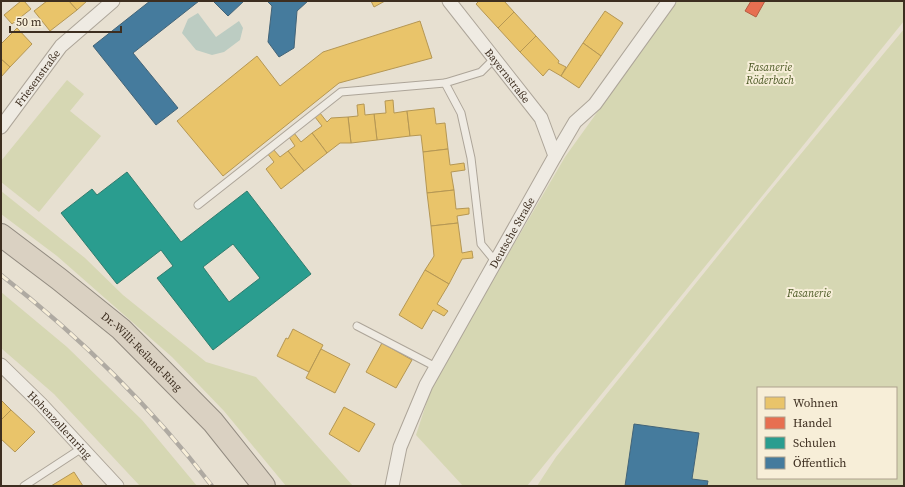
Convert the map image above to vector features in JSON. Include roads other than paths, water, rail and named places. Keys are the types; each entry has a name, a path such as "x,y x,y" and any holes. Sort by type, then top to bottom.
{"highway":[{"name":"Dr.-Willi-Reiland-Ring","path":"1,236 59,279 121,329 213,422 264,486"}],"street":[{"name":"Friesenstraße","path":"1,127 61,46 113,1"},
{"name":"Bayernstraße","path":"449,1 541,118 555,156"},
{"name":"Deutsche Straße","path":"392,486 400,447 426,385 495,261 575,122 595,104 669,1"},
{"name":"Hohenzollernring","path":"1,365 117,486"}],"lane":[{"path":"198,205 341,92 445,83 481,72 494,59"},
{"path":"445,83 461,113 471,158 481,244 495,261"},
{"path":"357,326 436,367"},
{"path":"24,486 82,448"}],"railway":[{"path":"1,275 30,298 113,374 165,429 212,486"}],"park label":[{"name":"Fasanerie Röderbach","path":"770,73"},
{"name":"Fasanerie","path":"809,293"}]}
